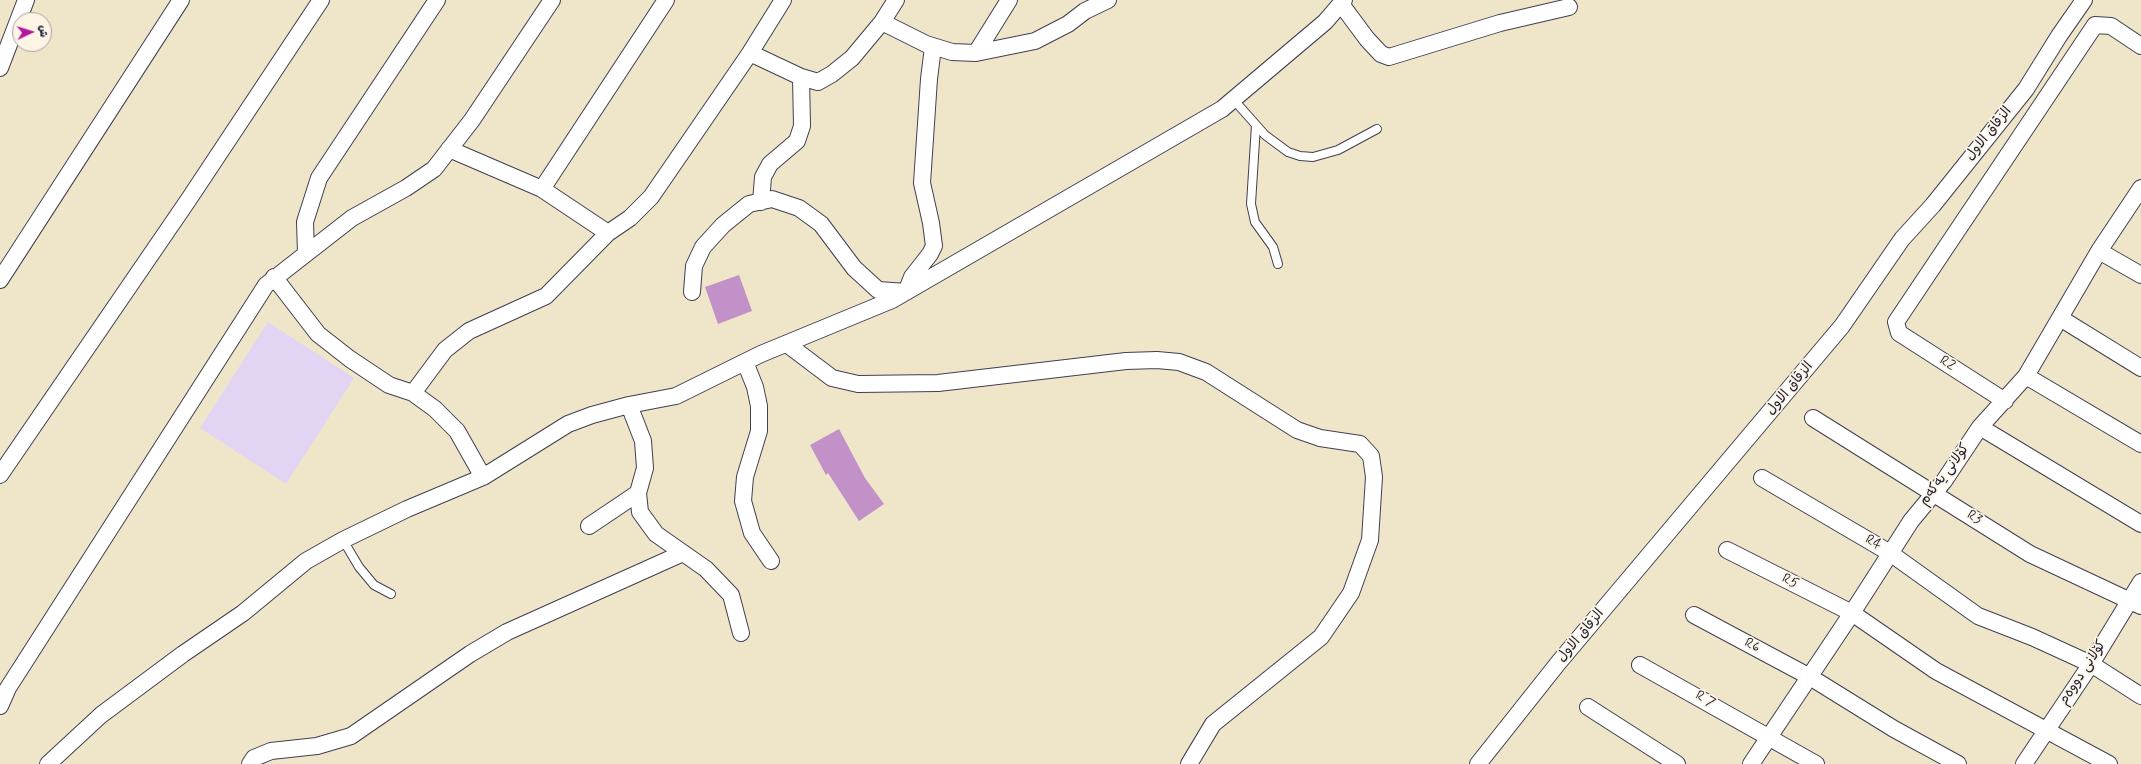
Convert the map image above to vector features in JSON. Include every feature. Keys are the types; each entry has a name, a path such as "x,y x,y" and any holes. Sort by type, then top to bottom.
{"street":[{"path":"0,68 26,0"},
{"path":"0,280 181,0"},
{"path":"0,475 189,199 321,0"},
{"path":"306,253 305,222 319,178 437,0"},
{"path":"0,706 4,686 266,284 352,218 406,188 434,169 472,120 552,0"},
{"path":"542,189 666,0"},
{"path":"412,393 445,350 469,331 546,296 608,233 630,218 651,197 750,53 783,0"},
{"path":"750,53 801,78 818,82 832,74 852,58 882,22 896,0"},
{"path":"976,53 1009,0"},
{"path":"882,22 933,47 952,52 976,53 1035,41 1068,24 1085,11 1108,0"},
{"name":"الزقاق الاول","path":"1482,763 1559,662 1842,326 1902,239 1933,205 2026,89 2059,36 2084,0"},
{"path":"48,764 101,715 183,654 243,613 306,561 343,540 407,509 483,477 568,424 592,415 629,405 676,396 745,362 892,300 1222,109 1325,22 1342,2 1372,44 1381,54 1390,57 1500,23 1569,7"},
{"name":"R2","path":"2005,401 1899,333 1896,322 2095,25 2111,26 2141,46"},
{"path":"906,292 912,277 930,254 934,246 931,223 922,183 929,80 933,47"},
{"path":"761,202 763,177 770,164 797,141 802,126 801,78"},
{"path":"449,149 542,189 608,233"},
{"name":"کۆلانی یەکەم","path":"1751,764 1810,678 1890,553 1933,492 1944,481 1980,427 2026,376 2099,251 2141,188"},
{"path":"692,292 694,266 703,247 723,225 749,204 772,199 798,208 821,224 854,268 878,290 906,292"},
{"path":"2099,251 2141,275"},
{"path":"274,277 318,334 350,359 389,385 412,393 435,409 457,431 483,477"},
{"path":"2060,318 2141,368"},
{"path":"786,344 832,378 858,384 938,383 1126,362 1157,360 1179,362 1206,372 1296,430 1320,438 1360,444 1371,456 1374,477 1370,540 1351,593 1321,637 1213,724 1189,764"},
{"path":"745,362 755,387 759,406 758,431 745,477 743,501 752,533 771,561"},
{"path":"2026,376 2141,444"},
{"path":"629,405 643,441 645,468 638,493 640,512 656,534 706,568 731,595 741,633"},
{"name":"R3","path":"1813,418 2030,554 2135,603"},
{"path":"1980,427 2141,524"},
{"name":"R4","path":"1762,478 1890,553 1978,616 2032,637 2090,664 2141,696"},
{"path":"589,526 638,493"},
{"name":"R5","path":"1727,550 1852,613 1936,671 2109,764"},
{"path":"250,764 254,758 271,751 317,746 351,736 470,654 507,632 683,553"},
{"name":"کۆلانی دووەم","path":"2024,764 2090,664 2135,603 2141,582"},
{"name":"R6","path":"1694,615 1810,678 1894,729 1958,764"},
{"name":"R 7","path":"1640,664 1770,736 1816,764"},
{"path":"1588,707 1677,764"}],"lane":[{"path":"1233,99 1265,135 1288,152 1300,156 1313,157 1338,150 1377,129"},
{"path":"1256,125 1251,204 1255,222 1273,248 1278,264"},
{"path":"343,540 359,567 374,585 391,594"}],"shaded area":[{"path":"268,322 354,378 286,484 200,428"}],"building":[{"path":"739,275 752,311 718,324 705,287"},
{"path":"839,429 865,478 884,504 859,521 828,473 826,475 810,445"}]}
